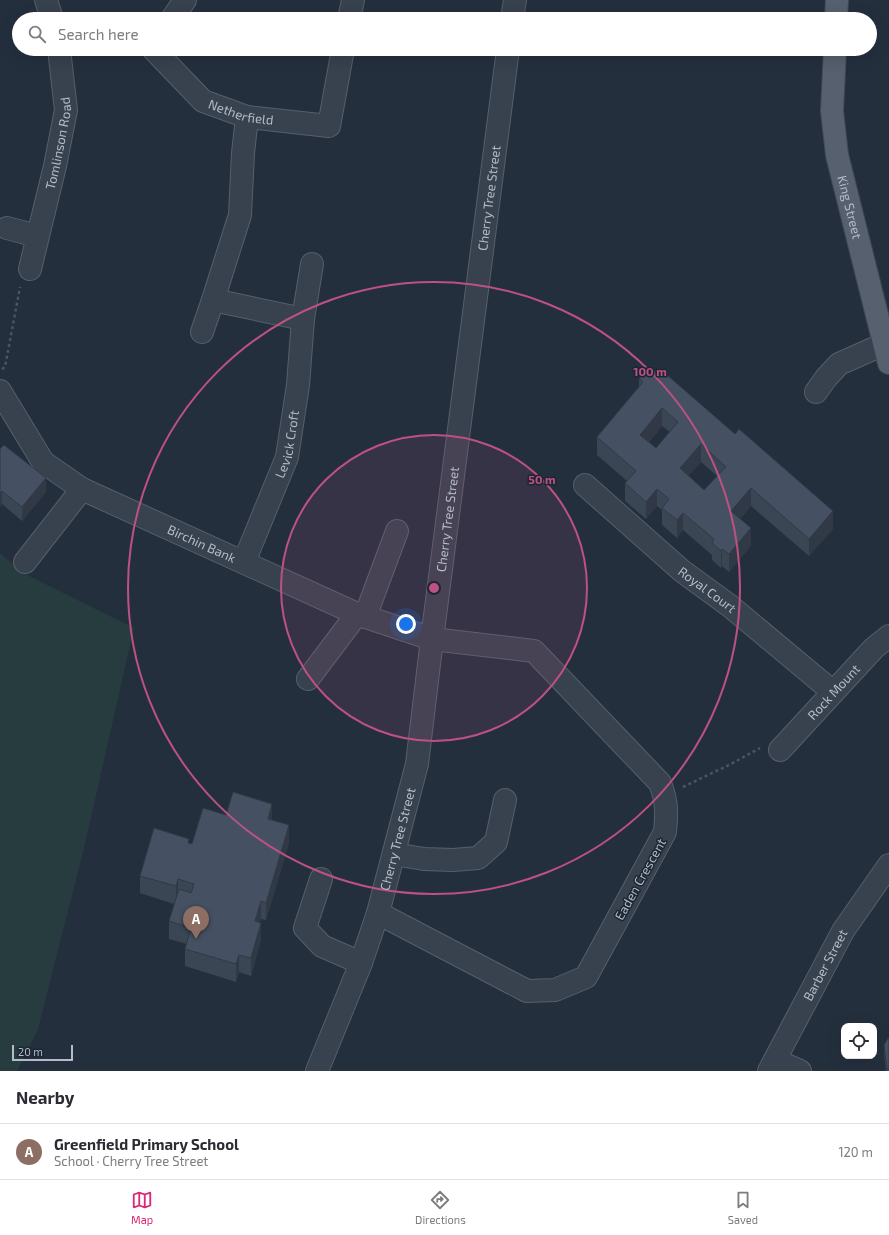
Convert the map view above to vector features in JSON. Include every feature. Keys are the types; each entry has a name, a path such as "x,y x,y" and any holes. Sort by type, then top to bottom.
{"main road":[{"path":"836,12 837,0"},
{"name":"King Street","path":"835,56 832,111 837,155 887,351"}],"street":[{"path":"46,0 50,12"},
{"path":"177,12 185,0"},
{"path":"350,12 352,0"},
{"path":"513,12 515,0"},
{"name":"Tomlinson Road","path":"30,270 66,110 60,56"},
{"name":"Netherfield","path":"160,56 203,101 246,117 329,126 342,56"},
{"name":"Cherry Tree Street","path":"317,1071 361,963 378,913 418,764 432,639 507,56"},
{"path":"202,332 240,215 246,117"},
{"path":"7,228 37,236"},
{"name":"Levick Croft","path":"244,562 287,457 298,385 303,319 312,264"},
{"path":"213,300 303,319"},
{"path":"816,392 839,364 887,351"},
{"name":"Birchin Bank","path":"2,399 43,462 82,489 361,615 432,639"},
{"name":"Royal Court","path":"585,484 682,571 730,606 833,692"},
{"path":"25,562 82,489"},
{"path":"308,679 361,615 397,531"},
{"name":"Rock Mount","path":"780,750 874,648 889,636"},
{"name":"Eaden Crescent","path":"378,913 527,991 555,990 586,977 665,832 667,811 665,796 660,783 534,651 432,639"},
{"path":"394,854 424,859 453,860 478,858 496,842 505,800"},
{"name":"Barber Street","path":"772,1066 843,931 889,865"},
{"path":"321,879 305,928 322,946 361,963"},
{"path":"772,1066 800,1071"}],"path":[{"path":"0,372 4,367 22,277 30,270"},
{"path":"665,796 731,764 770,742 780,750"}],"green space":[{"path":"0,553 23,573 134,628 84,848 38,1029 17,1071 0,1071"}],"building":[{"path":"650,366 656,372 659,368 735,434 739,429 833,511 809,539 751,488 731,511 751,528 729,554 722,549 721,551 712,543 714,539 683,513 677,520 662,508 669,499 657,489 646,502 625,483 636,471 597,437 643,382 639,378","holes":["662,408 678,422 656,448 640,435","701,444 726,467 704,490 680,468"]},
{"path":"4,445 46,478 22,507 2,491 0,493 0,449"},
{"path":"233,792 272,804 268,819 289,825 266,903 261,901 255,921 261,923 251,958 239,955 236,964 185,949 191,928 169,921 179,889 191,893 194,884 178,879 176,886 140,876 154,828 189,839 188,843 192,844 203,808 226,815"},
{"path":"888,1038 889,1069 887,1069 884,1045"}],"place":[{"name":"Greenfield Primary School","path":"196,939"}]}
